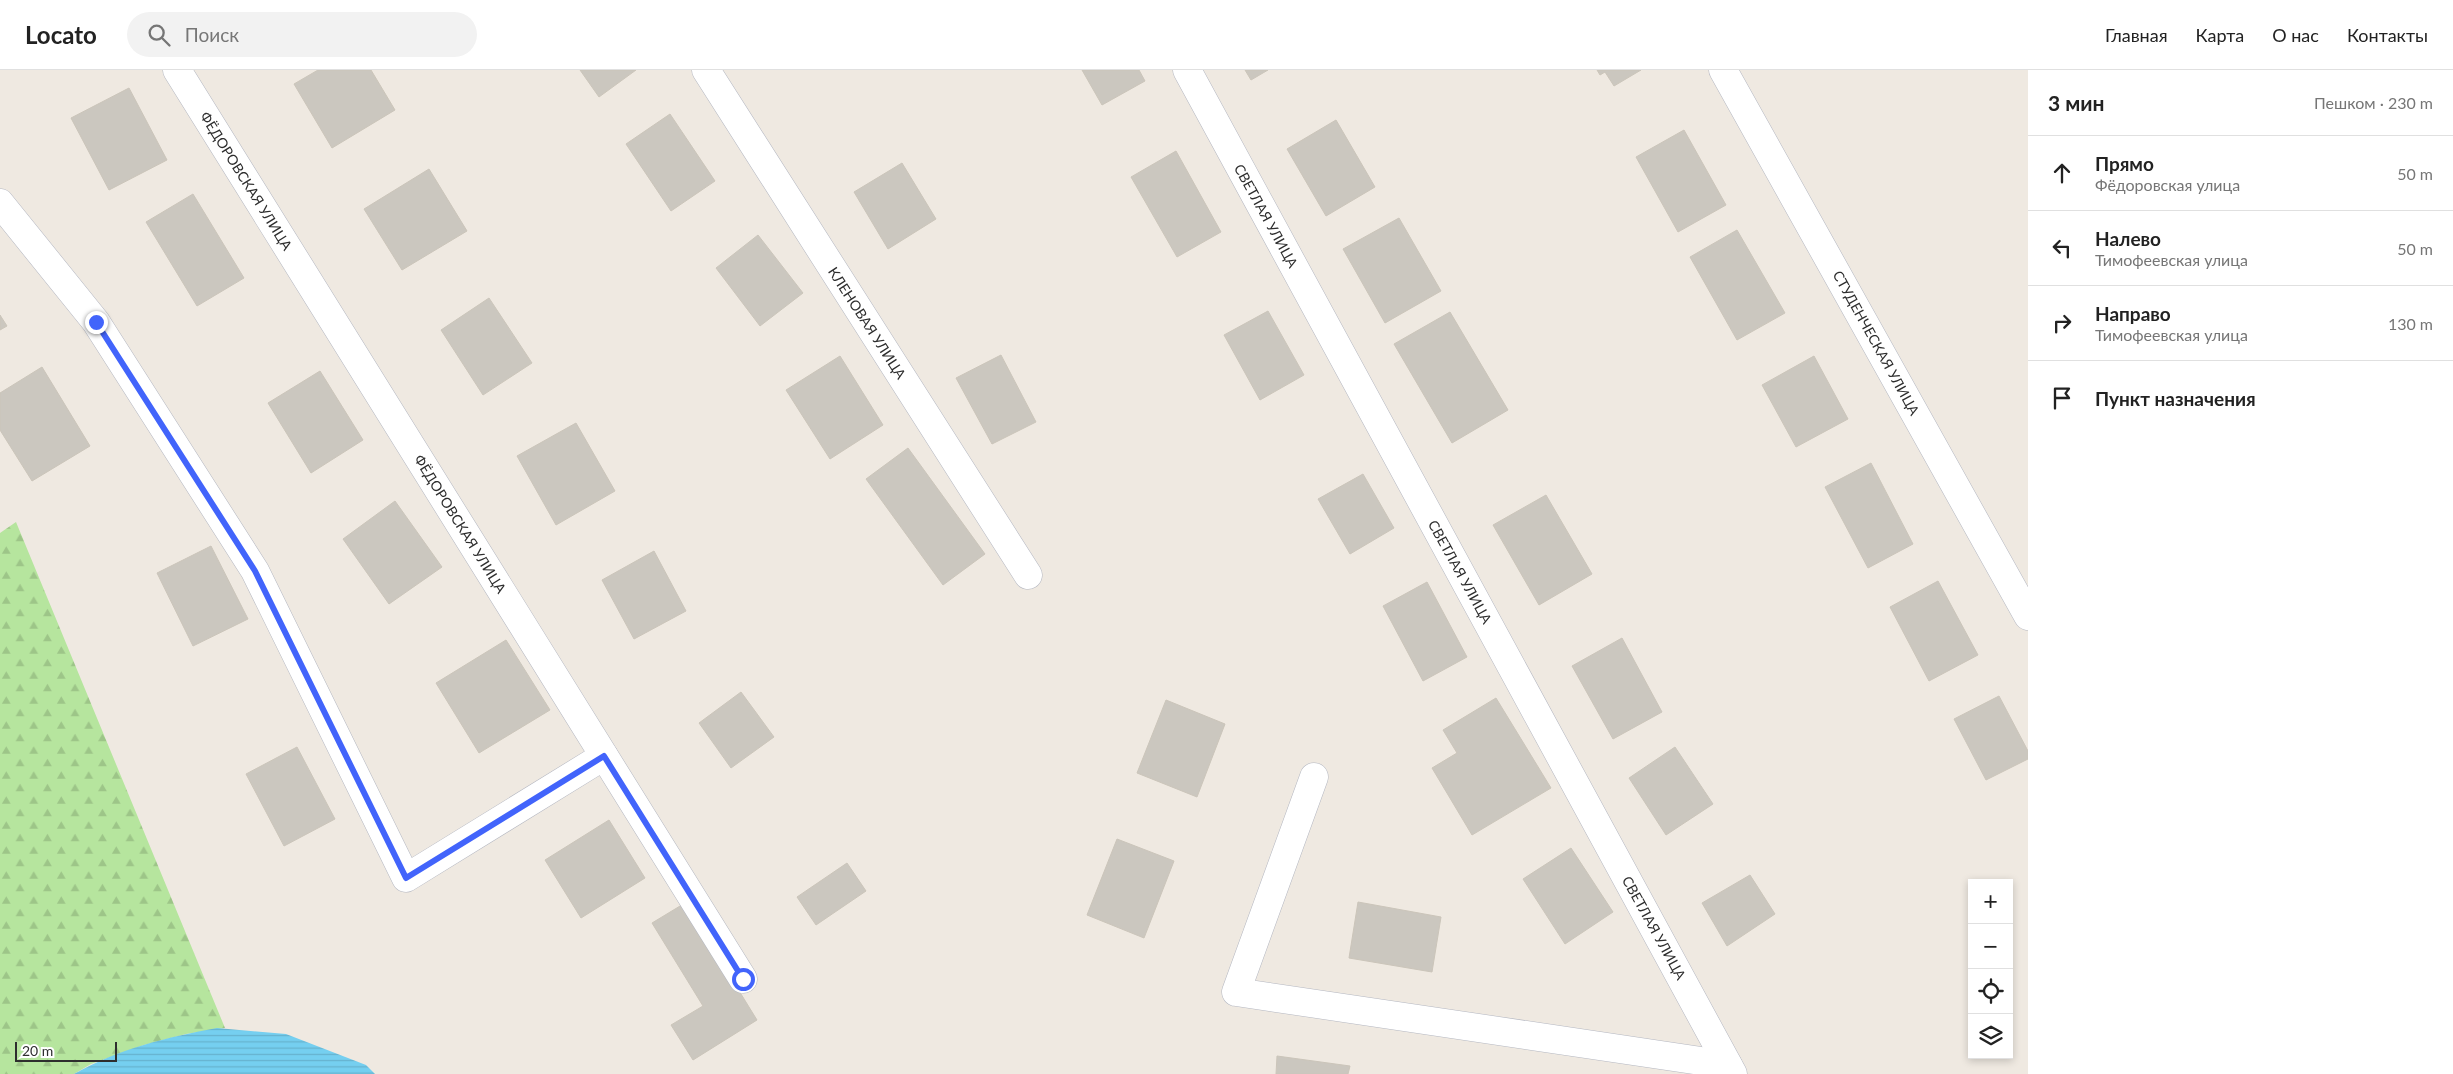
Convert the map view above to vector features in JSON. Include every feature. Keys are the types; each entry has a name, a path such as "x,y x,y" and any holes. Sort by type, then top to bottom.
{"street":[{"name":"ФЁДОРОВСКАЯ УЛИЦА","path":"177,70 743,979"},
{"name":"КЛЕНОВАЯ УЛИЦА","path":"706,70 1028,575"},
{"name":"СВЕТЛАЯ УЛИЦА","path":"1187,70 1731,1070"},
{"name":"СТУДЕНЧЕСКАЯ УЛИЦА","path":"1723,70 2028,616"},
{"path":"0,203 96,322 255,571 406,878 604,756"},
{"path":"1314,777 1236,992 1731,1070"}],"green space":[{"path":"16,522 225,1028 186,1034 144,1045 91,1064 74,1074 0,1074 0,533"}],"water":[{"path":"217,1028 286,1034 366,1065 375,1074 74,1074 91,1065 144,1045 180,1035"}],"building":[{"path":"318,70 371,70 395,110 332,148 294,84"},
{"path":"580,70 636,70 599,97"},
{"path":"1082,70 1139,70 1145,81 1102,105"},
{"path":"1245,70 1268,70 1251,80"},
{"path":"1597,70 1641,70 1614,86 1605,72 1600,75"},
{"path":"129,88 167,160 109,190 71,118"},
{"path":"670,114 715,181 671,211 626,144"},
{"path":"1336,120 1375,187 1326,216 1287,149"},
{"path":"1684,130 1726,205 1678,232 1636,157"},
{"path":"1176,151 1221,232 1177,257 1131,177"},
{"path":"902,163 936,219 888,249 854,192"},
{"path":"429,169 467,231 402,270 364,209"},
{"path":"193,194 244,278 197,306 146,222"},
{"path":"1399,218 1441,291 1385,323 1343,249"},
{"path":"1737,230 1785,313 1737,340 1690,257"},
{"path":"758,235 803,293 760,326 716,268"},
{"path":"489,298 532,363 483,395 441,330"},
{"path":"1268,311 1304,375 1260,400 1224,335"},
{"path":"1450,312 1508,410 1452,443 1394,344"},
{"path":"0,315 7,326 0,330"},
{"path":"1001,355 1036,422 992,444 956,378"},
{"path":"840,356 883,425 830,459 786,390"},
{"path":"1814,356 1848,419 1796,447 1762,385"},
{"path":"42,367 90,446 32,481 0,430 0,393"},
{"path":"320,371 363,440 311,473 268,403"},
{"path":"576,423 615,491 556,525 517,456"},
{"path":"908,448 985,554 943,585 866,479"},
{"path":"1871,463 1913,544 1868,568 1825,487"},
{"path":"1363,474 1394,528 1350,554 1318,499"},
{"path":"1546,495 1592,574 1539,605 1493,525"},
{"path":"395,501 442,567 389,604 343,539"},
{"path":"211,546 248,619 193,646 157,573"},
{"path":"654,551 686,611 634,639 602,580"},
{"path":"1938,581 1978,655 1929,681 1890,607"},
{"path":"1427,582 1467,657 1423,681 1383,606"},
{"path":"1622,638 1662,712 1613,739 1572,666"},
{"path":"506,640 550,710 479,753 436,683"},
{"path":"741,692 774,737 731,768 699,723"},
{"path":"1999,696 2028,751 2028,759 1986,780 1954,719"},
{"path":"1496,698 1551,788 1472,835 1432,768 1457,753 1443,730"},
{"path":"1166,700 1225,724 1197,797 1137,773"},
{"path":"297,747 335,819 284,846 246,774"},
{"path":"1675,747 1713,804 1666,835 1629,778"},
{"path":"609,820 645,878 581,918 545,860"},
{"path":"1117,839 1174,861 1144,938 1087,915"},
{"path":"1571,848 1613,912 1565,944 1523,879"},
{"path":"847,863 866,891 816,925 797,897"},
{"path":"1750,875 1775,914 1727,946 1702,903"},
{"path":"1358,902 1441,917 1432,972 1349,958"},
{"path":"685,903 757,1020 693,1060 671,1025 703,1006 652,923"},
{"path":"1277,1056 1350,1066 1348,1074 1276,1074"}],"route":[{"path":"96,322 255,571 406,878 604,756 743,979"}]}
